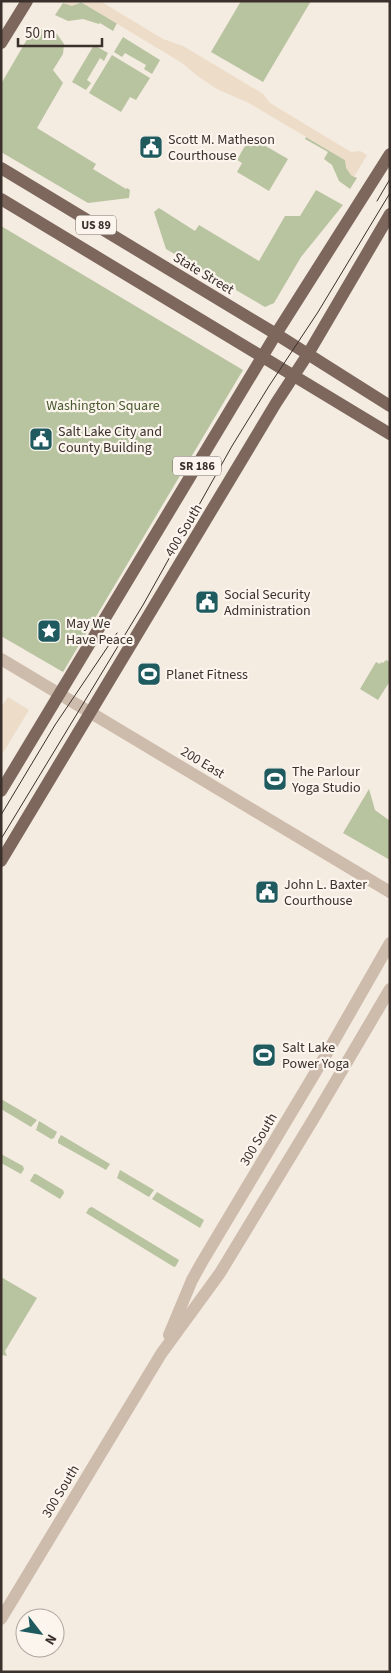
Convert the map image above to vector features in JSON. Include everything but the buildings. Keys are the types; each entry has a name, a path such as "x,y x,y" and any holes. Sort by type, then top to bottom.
{"main road":[{"path":"1,43 27,1"},
{"name":"400 South","path":"1,791 262,356 390,154"},
{"name":"State Street","path":"1,168 276,334 390,406"},
{"name":"US 89","path":"1,199 295,375"},
{"name":"400 South","path":"1,861 308,354 390,214"},
{"path":"295,375 390,434"}],"street":[{"name":"200 East","path":"1,659 390,892"},
{"name":"300 South","path":"161,1354 195,1274 327,1053 390,943"},
{"name":"300 South","path":"1,1619 161,1354 220,1273 390,989"}],"green space":[{"path":"241,1 311,1 263,82 211,52"},
{"path":"81,2 117,23 113,31 100,23 83,19 68,21 55,15 63,3 72,5"},
{"path":"33,29 50,30 57,34 64,44 63,54 53,70 63,83 37,128 96,164 93,169 130,190 129,198 88,203 1,152 1,84"},
{"path":"123,37 160,60 152,74 144,69 146,65 125,53 122,57 114,52"},
{"path":"94,45 108,53 104,61 100,58 87,80 91,83 86,90 72,82"},
{"path":"112,55 150,78 136,100 130,97 121,112 89,93"},
{"path":"250,137 288,159 269,191 237,172 242,163 237,160"},
{"path":"306,137 345,160 351,175 357,178 350,189 339,181 332,165 324,159 328,152 305,139"},
{"path":"316,190 343,205 301,257 274,303 265,307 166,249 154,212 159,208 195,231 199,225 259,261 285,216 300,216"},
{"name":"Washington Square","path":"1,226 243,370 63,672 1,636"},
{"path":"386,660 390,662 390,681 378,700 360,689 376,662 380,664"},
{"path":"369,789 375,810 390,821 390,860 343,833"},
{"path":"1,1099 37,1120 31,1127 1,1109"},
{"path":"39,1121 57,1132 54,1138 51,1139 36,1130"},
{"path":"61,1135 110,1164 106,1170 58,1143"},
{"path":"1,1154 23,1166 24,1169 21,1174 1,1163"},
{"path":"120,1170 154,1190 149,1197 117,1178"},
{"path":"34,1174 63,1190 64,1193 60,1199 30,1181"},
{"path":"157,1192 204,1220 200,1228 152,1199"},
{"path":"92,1207 179,1260 176,1266 174,1267 86,1213"},
{"path":"1,1277 37,1298 5,1351 7,1356 3,1355 1,1358"}],"shaded area":[{"path":"64,1 100,1 163,39 183,46 263,94 270,103 351,152 360,151 367,155 354,177 346,168 345,160 249,103 217,89 182,63 81,2 72,6 63,3"},
{"path":"8,697 29,710 1,756 1,707"}],"tram line":[{"path":"377,201 390,179"},
{"path":"1,839 143,605 232,446 318,312 390,193"},
{"path":"1,815 55,725 117,633"}],"place":[{"name":"Scott M. Matheson Courthouse","path":"151,147"},
{"name":"Salt Lake City and County Building","path":"41,439"},
{"name":"Social Security Administration","path":"207,602"},
{"name":"May We Have Peace","path":"49,631"},
{"name":"Planet Fitness","path":"149,674"},
{"name":"The Parlour Yoga Studio","path":"275,779"},
{"name":"John L. Baxter Courthouse","path":"267,892"},
{"name":"Salt Lake Power Yoga","path":"264,1055"}]}
